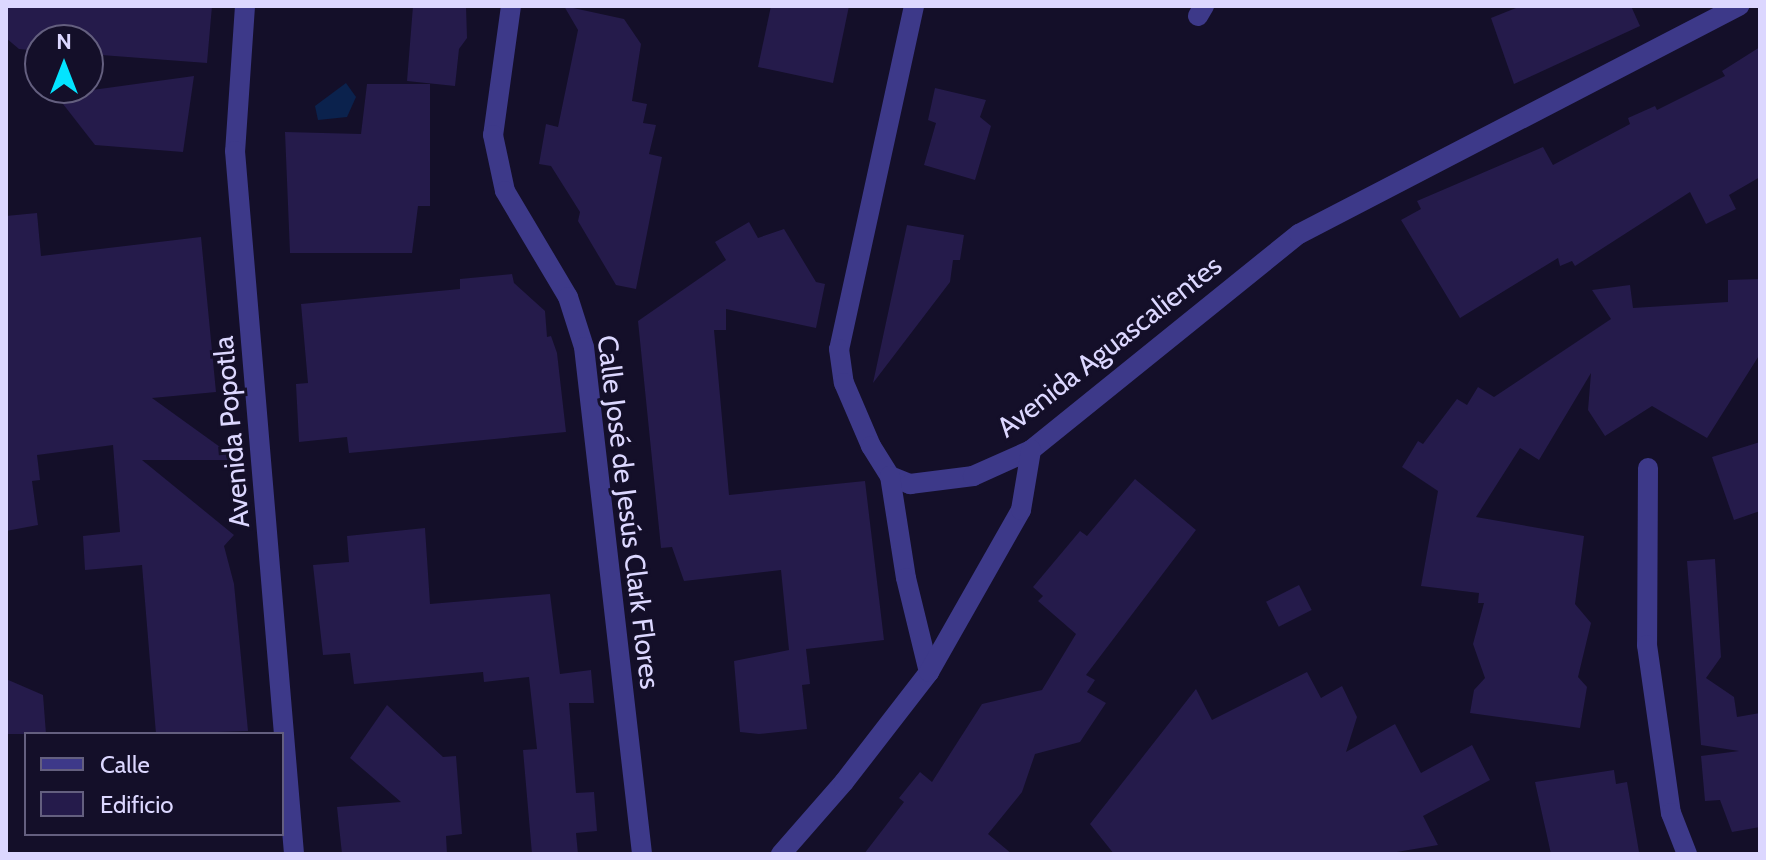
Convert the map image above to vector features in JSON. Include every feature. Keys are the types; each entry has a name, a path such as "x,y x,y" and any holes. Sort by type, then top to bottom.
{"street":[{"name":"Avenida Popotla","path":"245,6 235,151 284,732"},
{"name":"Calle José de Jesús Clark Flores","path":"511,6 493,135 505,191 568,297 584,347 642,854"},
{"path":"914,6 839,349 855,415 890,476 906,578 929,672"},
{"name":"Avenida Aguascalientes","path":"890,476 910,484 973,476 1031,450 1299,234 1739,6"},
{"path":"781,854 844,782 929,672 1021,510 1031,450"},
{"path":"1648,468 1647,645 1671,813 1687,854"},
{"name":"Avenida Popotla","path":"284,735 294,854"}],"water":[{"path":"346,83 356,97 347,117 318,120 315,106"}],"building":[{"path":"6,6 212,6 207,63 104,55 104,24 24,24 24,49 6,38"},
{"path":"413,6 466,6 467,38 459,49 455,86 407,81"},
{"path":"564,6 624,19 641,44 632,101 647,104 643,123 656,125 649,154 662,157 636,289 616,285 578,221 580,212 551,166 539,164 546,124 558,127 578,30"},
{"path":"771,6 849,6 833,83 758,67"},
{"path":"1521,6 1631,6 1640,26 1514,84 1491,18"},
{"path":"1760,47 1760,177 1729,195 1736,209 1706,224 1690,192 1575,266 1572,261 1560,266 1558,258 1460,318 1401,220 1421,209 1417,201 1543,147 1553,165 1630,124 1628,118 1655,106 1657,110 1725,76 1722,71"},
{"path":"194,76 183,152 95,145 63,104 104,104 104,88"},
{"path":"367,84 430,84 430,206 418,206 412,253 290,253 285,132 361,134"},
{"path":"935,88 986,100 980,117 991,126 975,180 924,165 936,123 928,120"},
{"path":"37,213 41,256 201,237 216,392 152,398 238,460 142,460 234,535 224,546 234,584 248,731 156,732 142,565 85,570 83,536 120,532 113,445 37,455 40,480 32,481 38,525 6,531 6,216"},
{"path":"749,222 758,238 784,229 816,282 825,284 816,328 726,309 726,330 714,330 729,495 865,481 884,640 806,649 810,684 802,685 807,729 759,734 740,732 734,661 789,650 781,570 684,581 672,547 661,548 638,321 726,260 715,242"},
{"path":"907,225 964,235 960,260 953,260 950,282 873,383"},
{"path":"512,274 514,283 545,311 547,337 551,336 557,353 566,432 349,453 347,437 299,442 296,384 308,383 301,304 460,289 460,279"},
{"path":"1760,279 1760,354 1707,438 1652,406 1605,436 1588,410 1591,373 1539,460 1520,448 1476,517 1584,536 1575,604 1591,623 1578,677 1587,687 1580,728 1470,713 1474,690 1485,678 1473,644 1484,603 1478,603 1479,593 1421,586 1438,491 1402,467 1418,441 1423,444 1457,399 1467,405 1478,387 1494,397 1611,319 1592,290 1630,285 1633,308 1728,302 1728,280"},
{"path":"1760,442 1760,511 1734,520 1712,457"},
{"path":"1135,479 1196,530 1086,675 1095,680 1087,692 1106,703 1080,742 1035,754 1022,792 988,834 1012,854 864,854 904,802 899,798 920,772 932,782 982,704 1042,690 1076,634 1038,601 1043,596 1033,587 1080,531 1087,536"},
{"path":"425,528 430,604 550,594 560,674 591,670 594,703 569,703 576,793 594,792 597,831 576,833 578,854 532,854 523,750 537,749 529,677 484,682 483,672 354,684 350,653 323,655 313,565 349,562 347,536"},
{"path":"1715,559 1721,657 1706,678 1734,697 1737,717 1760,713 1760,827 1732,832 1720,800 1705,801 1701,756 1739,751 1701,745 1687,561"},
{"path":"1299,585 1312,610 1279,627 1266,602"},
{"path":"1307,672 1321,698 1342,686 1357,717 1346,752 1395,724 1421,773 1472,745 1490,780 1423,816 1438,845 1385,854 1114,854 1090,824 1196,689 1212,720"},
{"path":"6,679 43,695 46,732 6,734"},
{"path":"387,705 443,757 456,756 462,834 446,836 447,854 342,854 337,807 401,802 350,758"},
{"path":"1614,770 1616,784 1627,782 1639,852 1551,854 1535,782"}]}
